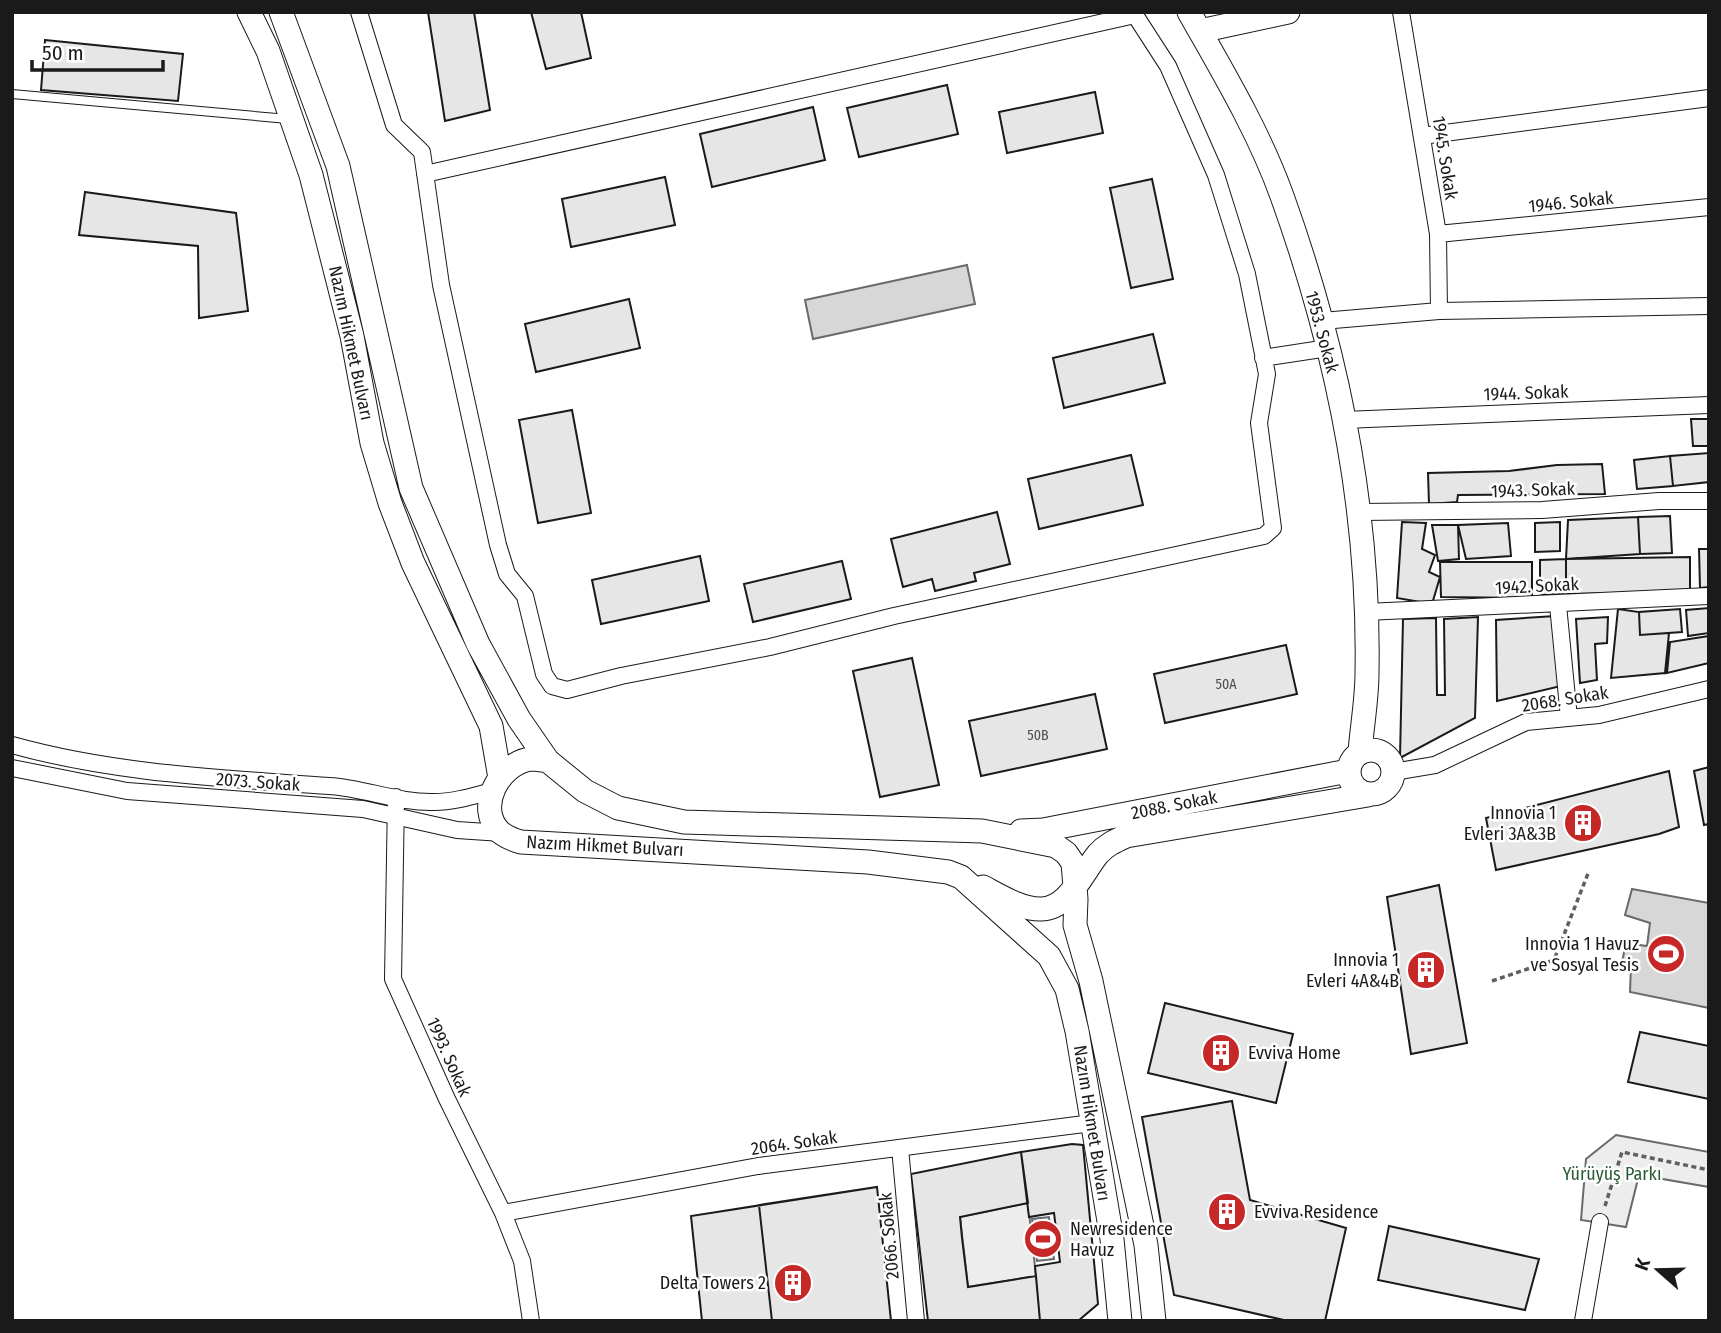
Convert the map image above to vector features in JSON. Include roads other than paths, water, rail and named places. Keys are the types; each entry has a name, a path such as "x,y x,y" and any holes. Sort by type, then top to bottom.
{"main road":[{"name":"Nazım Hikmet Bulvarı","path":"249,12 268,51 311,175 352,336 372,443 390,503 412,563 491,726 496,784 490,816 502,834 521,842 868,862 948,872 961,877 1049,956 1067,989 1077,1031 1112,1239 1120,1321"},
{"name":"Nazım Hikmet Bulvarı","path":"281,12 338,166 411,488 478,644 519,719 548,761 585,791 618,808 684,822 999,833 1056,846 1066,853 1073,863 1075,925 1091,981 1146,1245 1154,1321"},
{"path":"1194,22 1288,12"},
{"name":"1953. Sokak","path":"1194,22 1244,111 1281,195 1322,321 1344,420 1359,512 1366,612 1371,762"},
{"path":"496,784 513,766 530,759 548,761"},
{"path":"961,877 1016,903 1038,910 1048,909 1057,905 1075,886 1099,853 1111,842 1126,836 1368,795 1383,791 1392,779 1371,762 1351,784 1368,795"},
{"name":"2088. Sokak","path":"999,833 1043,830 1371,762"}],"street":[{"path":"359,12 394,125 422,152 425,174 439,269 501,555 507,574 525,596 544,674 552,686 566,690 621,676 770,647 894,616 1264,536 1273,528 1259,424 1266,374 1247,274 1216,175 1168,66 1135,15 425,174"},
{"name":"1945. Sokak","path":"1401,12 1438,234 1439,311"},
{"path":"1422,136 1709,98"},
{"name":"1946. Sokak","path":"1438,234 1709,207"},
{"path":"1322,321 1439,311 1709,306"},
{"path":"1263,358 1328,348"},
{"name":"1944. Sokak","path":"1344,420 1709,405"},
{"name":"1943. Sokak","path":"1359,512 1542,510 1659,501 1709,501"},
{"name":"1942. Sokak","path":"1366,612 1709,596"},
{"path":"1558,605 1569,718"},
{"name":"2068. Sokak","path":"1371,762 1435,765 1526,722 1599,715 1709,689"},
{"name":"2073. Sokak","path":"12,745 76,760 154,773 332,786 433,802 456,800 496,784"},
{"name":"2073. Sokak","path":"12,768 127,791 363,809 457,830 502,834"},
{"name":"1993. Sokak","path":"396,797 393,979 447,1099 503,1213 522,1261 531,1321"},
{"name":"2064. Sokak","path":"503,1213 758,1166 1092,1123"},
{"name":"2066. Sokak","path":"900,1148 914,1258 916,1321"},
{"path":"1583,1321 1600,1222"}],"lane":[{"path":"12,94 292,120"}],"place":[{"name":"Innovia 1 Evleri 3A&3B","path":"1583,823"},
{"name":"Innovia 1 Havuz ve Sosyal Tesis","path":"1666,954"},
{"name":"Innovia 1 Evleri 4A&4B","path":"1426,970"},
{"name":"Evviva Home","path":"1221,1053"},
{"name":"Evviva Residence","path":"1227,1212"},
{"name":"Newresidence Havuz","path":"1043,1239"},
{"name":"Delta Towers 2","path":"793,1283"}],"park label":[{"name":"Yürüyüş Parkı","path":"1612,1174"}]}
